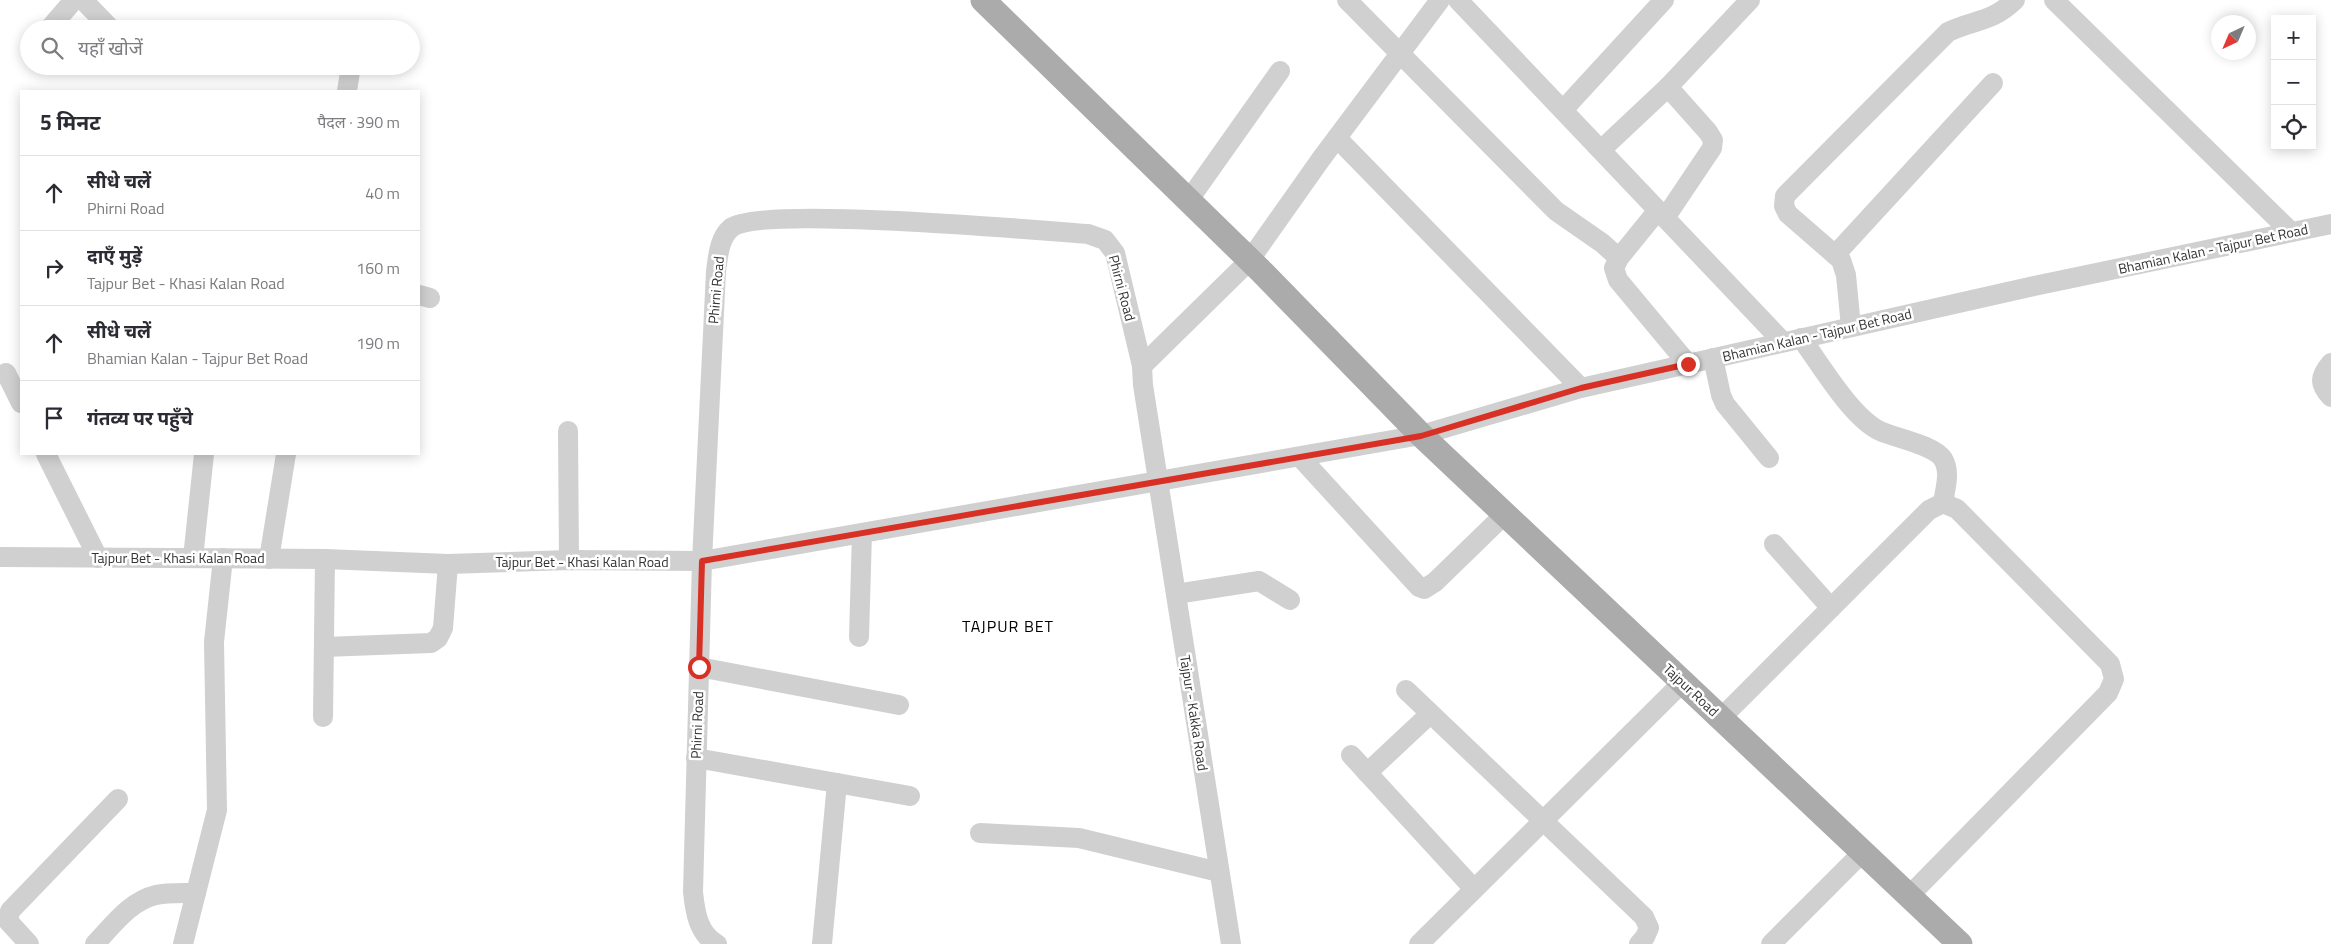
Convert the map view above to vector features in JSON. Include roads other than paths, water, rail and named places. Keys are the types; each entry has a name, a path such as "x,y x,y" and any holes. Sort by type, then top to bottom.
{"main road":[{"name":"Tajpur Road","path":"983,0 1249,261 1421,436 1960,944"}],"street":[{"path":"57,20 74,0"},
{"path":"84,0 103,20"},
{"path":"1347,0 1556,211 1602,243 1618,258"},
{"path":"1142,366 1249,261 1337,138 1440,0"},
{"path":"1458,0 1662,214 1792,340 1867,424 1942,456 1948,468 1943,503"},
{"path":"1563,110 1664,0"},
{"path":"1601,150 1668,87 1750,0"},
{"path":"1851,327 1846,275 1841,260 1788,214 1784,206 1785,196 1948,32 1963,25 1988,20 2015,0"},
{"path":"2054,0 2291,232"},
{"path":"1188,201 1280,71"},
{"path":"347,90 350,75"},
{"path":"1835,255 1993,84"},
{"path":"1668,87 1708,132 1713,140 1712,148 1662,214 1618,258 1614,268 1618,280 1688,364"},
{"path":"1337,138 1581,388"},
{"name":"Phirni Road","path":"717,944 712,941 697,920 692,892 702,561 716,271 721,242 731,228 746,222 846,219 1088,234 1105,240 1115,252 1142,366 1143,385 1158,481"},
{"name":"Bhamian Kalan - Tajpur Bet Road","path":"1158,481 1421,436 1581,388 2034,286 2331,224"},
{"path":"1714,358 1721,395 1725,404 1769,458"},
{"path":"2331,364 2324,371 2320,380 2323,388 2331,397"},
{"path":"6,373 20,401"},
{"path":"568,431 570,560"},
{"path":"46,455 98,558"},
{"path":"193,558 204,455"},
{"path":"269,558 286,455"},
{"path":"1300,456 1419,587 1424,589 1435,582 1505,514"},
{"name":"Tajpur Bet - Khasi Kalan Road","path":"0,557 269,558 448,564 570,560 702,561 1158,481"},
{"name":"Tajpur - Kakka Road","path":"1158,481 1231,944"},
{"path":"1721,718 1929,510 1943,503 1957,509 2110,664 2114,679 2108,693 1909,896"},
{"path":"859,636 862,533"},
{"path":"1774,544 1831,608"},
{"path":"183,944 217,810 214,642 223,558"},
{"path":"323,717 325,559"},
{"path":"324,647 431,643 438,638 443,628 448,564"},
{"path":"1176,594 1259,581 1290,600"},
{"path":"699,667 898,705"},
{"path":"1419,944 1683,682"},
{"path":"1406,690 1644,917 1649,928 1639,944"},
{"path":"1367,773 1430,714"},
{"path":"1351,755 1474,889"},
{"path":"696,758 910,796"},
{"path":"822,944 837,783"},
{"path":"29,944 8,922 10,911 118,799"},
{"path":"980,833 1079,838 1220,872"},
{"path":"1771,944 1862,852"},
{"path":"95,944 130,908 143,899 158,894 196,893"}],"district":[{"name":"TAJPUR BET","path":"1008,626"}]}
